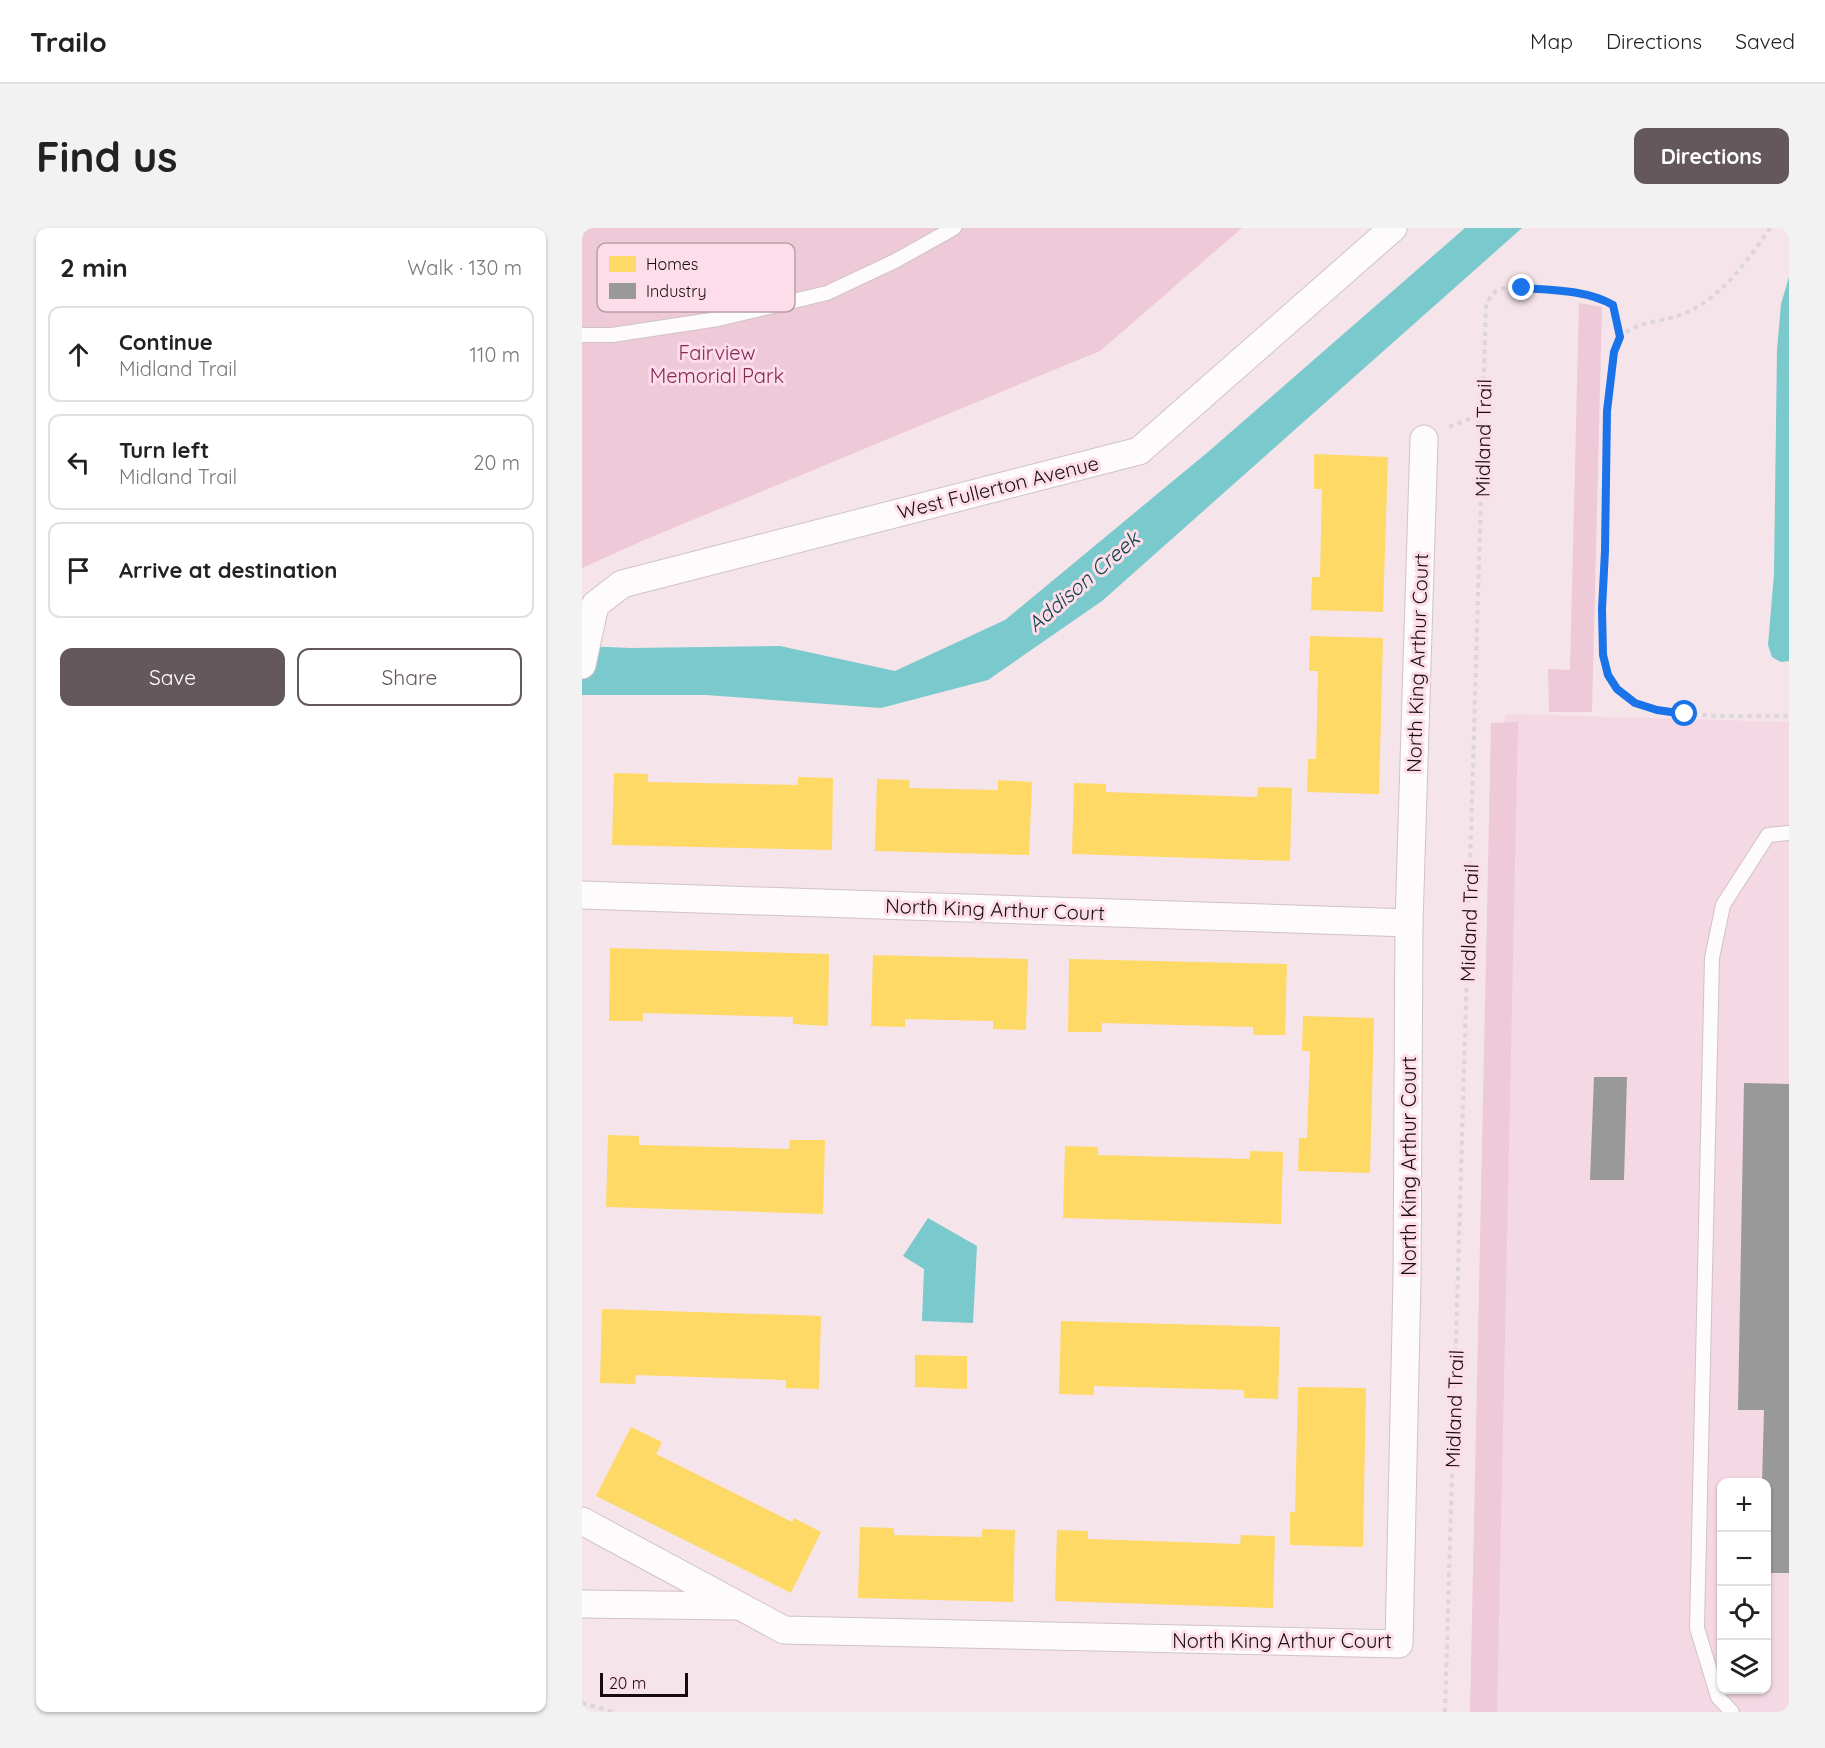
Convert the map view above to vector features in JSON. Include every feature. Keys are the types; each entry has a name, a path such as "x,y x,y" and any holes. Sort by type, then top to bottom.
{"street":[{"name":"West Fullerton Avenue","path":"582,665 595,605 622,584 1139,451 1393,228"},
{"name":"North King Arthur Court","path":"582,1521 784,1630 1399,1644 1407,1279 1409,923 1424,439"},
{"name":"North King Arthur Court","path":"582,895 1409,923"},
{"path":"582,1604 740,1606"}],"lane":[{"path":"795,301 827,293 895,261 954,228"},
{"path":"582,335 612,335 717,320 750,312"},
{"path":"1732,1712 1718,1697 1696,1628 1712,957 1723,905 1768,835 1789,833"}],"path":[{"path":"1620,337 1635,328 1681,315 1709,299 1730,280 1770,228"},
{"name":"Midland Trail","path":"1445,1712 1477,686 1482,461 1479,424 1484,375 1486,303 1496,291 1505,288 1577,293 1601,298 1613,305 1620,337 1614,352 1607,411 1602,633 1603,655 1608,675 1617,689 1635,703 1657,710 1685,714 1789,716"},
{"path":"582,1703 614,1712"}],"shaded area":[{"path":"1505,714 1789,722 1789,1712 1484,1712"}],"green space":[{"name":"Fairview Memorial Park","path":"582,228 1242,228 1100,351 582,568"},
{"path":"1579,303 1602,307 1592,712 1549,712 1548,669 1570,670"},
{"path":"1518,722 1497,1712 1470,1712 1491,723"}],"water":[{"name":"Addison Creek","path":"1465,228 1522,228 1102,601 988,680 881,708 706,695 582,695 582,646 631,648 780,646 895,671 1005,620 1208,452"},
{"path":"1789,277 1789,661 1781,662 1772,657 1768,645 1774,574 1777,350 1781,304"},
{"path":"928,1218 977,1246 973,1323 922,1321 924,1269 903,1256"}],"building: Homes":[{"path":"1314,454 1388,457 1383,612 1311,610 1312,577 1320,577 1322,489 1314,489"},
{"path":"1310,636 1383,638 1379,794 1307,792 1308,759 1316,759 1318,671 1309,671"},
{"path":"614,773 648,774 648,782 798,785 798,777 833,778 832,850 612,845"},
{"path":"877,779 910,780 909,788 998,790 998,780 1032,782 1029,855 875,851"},
{"path":"1074,783 1106,784 1106,792 1257,797 1258,787 1292,788 1290,861 1072,854"},
{"path":"610,948 829,954 828,1026 793,1024 793,1017 643,1013 643,1021 609,1021"},
{"path":"873,955 1028,959 1026,1030 993,1029 993,1021 905,1019 905,1027 871,1026"},
{"path":"1069,959 1287,964 1285,1035 1253,1035 1253,1027 1102,1023 1102,1032 1068,1032"},
{"path":"1303,1016 1374,1018 1370,1173 1298,1171 1299,1138 1307,1138 1310,1051 1302,1051"},
{"path":"608,1135 639,1136 639,1145 789,1149 790,1140 825,1140 823,1214 606,1207"},
{"path":"1065,1146 1098,1147 1098,1155 1250,1159 1250,1151 1283,1152 1281,1224 1063,1218"},
{"path":"602,1309 821,1316 819,1389 786,1388 786,1380 636,1375 635,1384 600,1383"},
{"path":"1061,1321 1280,1327 1278,1399 1244,1398 1244,1390 1094,1386 1094,1395 1059,1394"},
{"path":"915,1355 967,1356 967,1389 915,1387"},
{"path":"1298,1387 1366,1388 1363,1547 1290,1545 1290,1512 1295,1512"},
{"path":"631,1427 662,1442 656,1454 792,1522 794,1518 821,1532 791,1593 596,1496"},
{"path":"860,1527 894,1528 894,1535 982,1537 982,1529 1015,1530 1013,1602 858,1598"},
{"path":"1057,1530 1088,1531 1088,1539 1240,1544 1241,1535 1275,1536 1273,1608 1055,1601"}],"building: Industry":[{"path":"1594,1077 1627,1077 1624,1180 1590,1180"},
{"path":"1744,1083 1789,1084 1789,1573 1771,1573 1771,1478 1762,1478 1764,1410 1738,1410"}],"route":[{"path":"1522,288 1577,293 1601,298 1613,305 1620,337 1614,352 1610,374 1607,411 1603,655 1608,675 1617,689 1635,703 1657,710 1685,714"}]}
